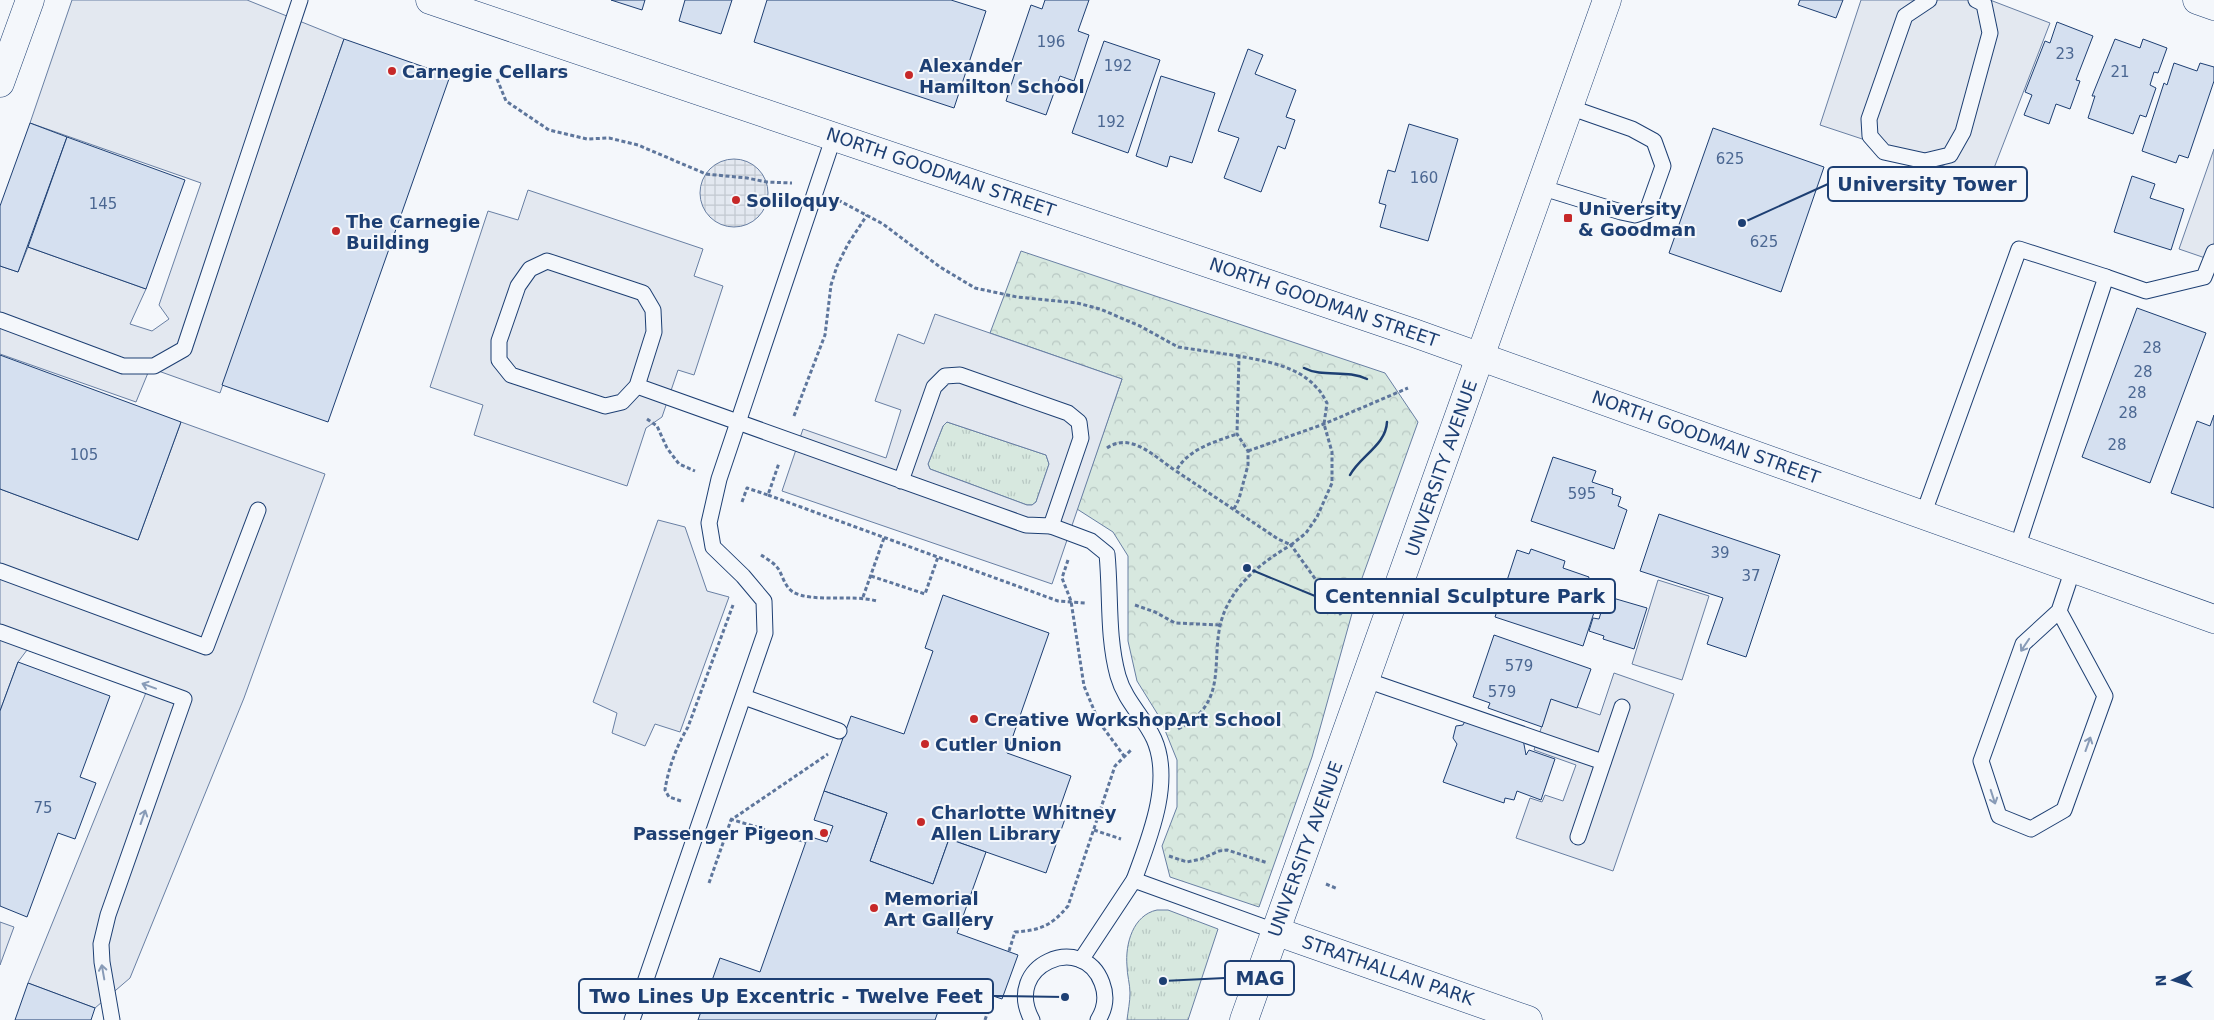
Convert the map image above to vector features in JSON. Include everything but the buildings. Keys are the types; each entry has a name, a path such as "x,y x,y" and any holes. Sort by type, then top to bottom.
{"main road":[{"path":"0,84 30,0"},
{"name":"UNIVERSITY AVENUE","path":"1244,1020 1607,0"},
{"path":"2197,0 2214,6"},
{"name":"NORTH GOODMAN STREET","path":"446,3 1480,356 2214,620"},
{"name":"STRATHALLAN PARK","path":"1275,931 1528,1020"}],"lane":[{"path":"0,320 123,366 154,366 184,349 300,0"},
{"path":"1929,0 1904,16 1869,119 1870,136 1884,152 1926,161 1950,155 1963,132 1990,33 1984,4 1976,0"},
{"path":"1540,187 1635,215 1647,211 1663,166 1654,141 1625,126 1569,107"},
{"path":"632,1020 766,633 764,601 744,576 712,547 709,523 719,479 834,136"},
{"path":"1923,515 2019,249 2146,291 2204,277 2214,252"},
{"path":"547,262 643,293 653,310 654,332 637,386 622,402 605,406 511,375 499,360 499,341 518,286 530,269 547,262"},
{"path":"2017,548 2106,277"},
{"path":"901,481 934,387 945,376 960,375 1068,413 1078,422 1080,438 1051,526"},
{"path":"637,386 1026,525 1051,526 1091,541 1107,554 1110,583 1110,643 1118,678 1132,706 1154,739 1161,770 1159,806 1134,880 1081,960"},
{"path":"0,571 206,647 258,510"},
{"path":"2059,611 2105,696 2064,810 2031,829 1999,816 1981,761 2023,644 2059,611 2073,569"},
{"path":"0,632 184,698 108,915 101,944 102,962 112,1020"},
{"path":"1366,680 1603,762"},
{"path":"744,698 839,731"},
{"path":"1578,837 1622,707"},
{"path":"1134,880 1275,931"},
{"path":"1032,1020 1026,1010 1024,997 1027,984 1033,972 1055,958 1068,957 1081,960 1092,967 1100,977 1105,990 1105,1003 1098,1020"}],"path":[{"path":"497,79 506,101 549,130 587,139 609,138 638,145 706,174 797,185"},
{"path":"833,198 883,224 954,277 975,288 1017,297 1077,303 1100,309 1140,326 1178,347 1240,356 1278,365 1300,373 1317,387 1327,403 1324,424 1332,452 1332,483 1306,533 1268,559 1250,574 1236,590 1220,625 1215,688 1209,701 1198,716 1177,730"},
{"path":"792,422 825,335 831,286 837,266 848,244 867,215"},
{"path":"1234,509 1240,499 1248,465 1248,451 1237,434 1240,356"},
{"path":"1248,451 1324,424 1408,388"},
{"path":"622,402 657,426 667,448 679,464 700,473"},
{"path":"1176,471 1181,461 1190,453 1237,434"},
{"path":"1107,447 1120,442 1135,444 1291,545 1341,615"},
{"path":"768,495 780,460"},
{"path":"740,509 747,488 1058,601 1071,601"},
{"path":"863,597 884,538"},
{"path":"753,550 778,569 792,592 814,597 863,597 877,601"},
{"path":"871,576 925,594 938,557"},
{"path":"683,802 669,797 665,790 666,782 681,738 688,727 734,602"},
{"path":"1127,604 1144,608 1175,622 1220,625"},
{"path":"1009,951 1015,932 1037,930 1056,920 1068,906 1115,766 1137,745"},
{"path":"806,842 731,820 834,749"},
{"path":"1094,830 1127,841"},
{"path":"1162,853 1187,862 1227,850 1274,865"},
{"path":"985,1020 993,996"}],"green space":[{"path":"1021,251 1385,373 1418,422 1361,581 1312,757 1259,907 1170,877 1162,846 1177,807 1177,760 1160,718 1137,681 1128,641 1128,556 1113,532 1077,509 1122,379 990,333"},
{"path":"947,422 1046,455 1049,464 1036,502 1032,505 1027,505 930,469 928,464 943,426"},
{"path":"1157,910 1168,910 1218,929 1188,1020 1127,1020 1130,996 1127,969 1129,940 1136,924 1149,913"}],"shaded area":[{"path":"72,0 247,0 344,39 220,393 150,368 136,402 0,354 0,266 18,272 28,247 146,289 130,324 152,331 169,319 159,305 201,183 30,123"},
{"path":"1861,0 1990,0 2050,23 1989,181 1820,125"},
{"path":"2214,149 2214,261 2179,249"},
{"path":"727,159 741,159 753,164 763,174 768,186 768,200 763,212 753,222 741,227 727,227 715,222 705,212 700,200 700,186 705,174 715,164"},
{"path":"528,190 703,249 694,276 723,286 694,375 678,370 662,417 646,428 627,486 474,435 483,405 430,387 488,211 518,220"},
{"path":"935,314 1122,379 1052,584 782,491 803,429 886,458 901,410 875,401 898,334 924,344","holes":["947,422 1046,455 1049,464 1036,502 1032,505 1027,505 930,469 928,464 943,426"]},
{"path":"181,422 325,474 244,698 130,978 95,1008 28,983 147,690 27,650 18,662 0,711 0,489 138,540"},
{"path":"658,520 685,527 707,591 729,597 680,732 655,724 645,746 612,733 617,713 593,702"},
{"path":"1658,580 1709,596 1682,680 1632,664"},
{"path":"1614,673 1674,694 1613,871 1516,838 1530,798 1542,802 1545,795 1563,801 1576,765 1534,750 1551,698 1600,715"},
{"path":"0,922 14,927 0,965"}],"wall":[{"path":"1304,368 1319,373 1351,374 1367,379"},
{"path":"1350,475 1382,437 1386,430 1387,422"}],"place":[{"name":"Carnegie Cellars","path":"392,71"},
{"name":"Alexander Hamilton School","path":"909,75"},
{"name":"Soliloquy","path":"736,200"},
{"name":"University & Goodman","path":"1568,218"},
{"name":"University Tower","path":"1742,223"},
{"name":"The Carnegie Building","path":"336,231"},
{"name":"Centennial Sculpture Park","path":"1247,568"},
{"name":"Creative WorkshopArt School","path":"974,719"},
{"name":"Cutler Union","path":"925,744"},
{"name":"Charlotte Whitney Allen Library","path":"921,822"},
{"name":"Passenger Pigeon","path":"824,833"},
{"name":"Memorial Art Gallery","path":"874,908"},
{"name":"MAG","path":"1163,981"},
{"name":"Two Lines Up Excentric - Twelve Feet","path":"1065,997"}]}
